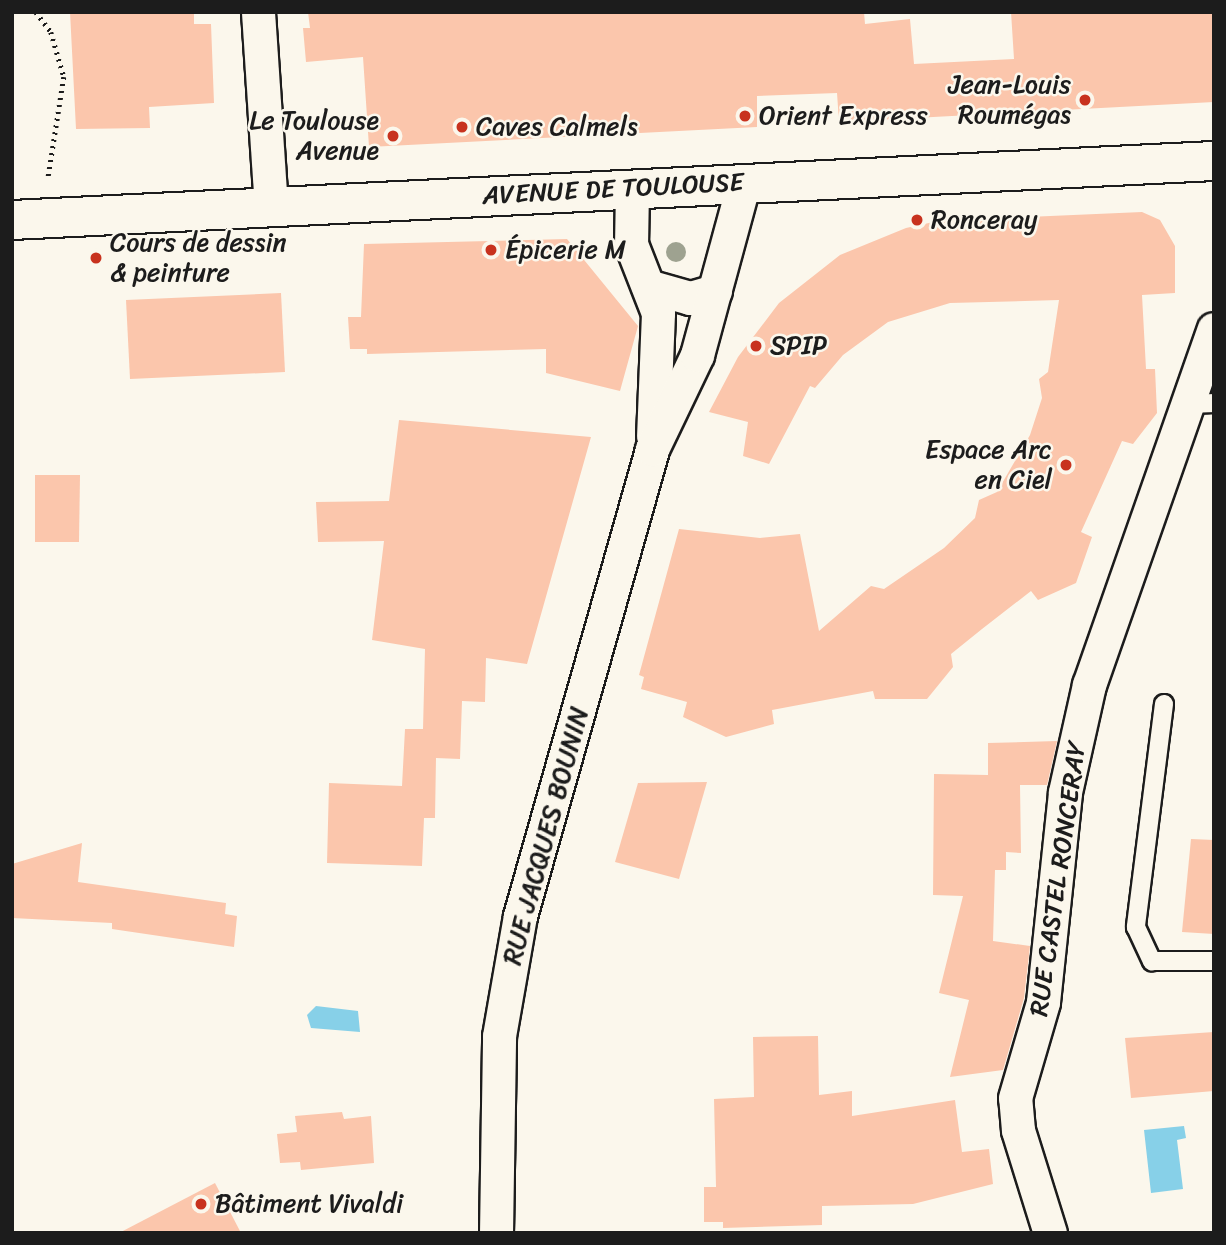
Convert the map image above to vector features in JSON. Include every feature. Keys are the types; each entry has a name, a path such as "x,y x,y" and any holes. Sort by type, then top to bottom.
{"main road":[{"name":"AVENUE DE TOULOUSE","path":"12,220 1214,161"}],"street":[{"path":"258,12 271,206"},
{"name":"RUE JACQUES BOUNIN","path":"496,1233 499,1036 520,916 652,449 697,355 744,182"},
{"name":"RUE JACQUES BOUNIN","path":"632,189 631,244 658,313 652,449"},
{"path":"648,286 690,298 715,291"},
{"name":"RUE CASTEL RONCERAY","path":"1050,1233 1018,1130 1015,1098 1043,1002 1065,792 1089,685 1201,403 1214,329"}],"lane":[{"path":"1164,704 1136,927 1152,961 1214,961"}],"path":[{"path":"36,12 51,32 64,77 48,161 50,218"}],"water":[{"path":"316,1006 358,1011 360,1032 311,1028 307,1015"},
{"path":"1184,1126 1186,1138 1177,1140 1183,1189 1151,1193 1144,1130"}],"building":[{"path":"70,12 194,12 194,24 211,24 214,103 149,107 150,128 76,129"},
{"path":"308,12 864,12 865,24 910,19 914,64 1014,59 1011,12 1214,12 1214,102 839,122 837,93 757,96 757,127 369,147 363,57 306,62 303,28 310,28"},
{"name":"Espace Arc en Ciel","path":"1142,212 1160,220 1175,246 1175,293 1142,295 1146,369 1155,369 1157,413 1133,444 1122,441 1081,532 1092,537 1076,583 1038,600 1031,591 982,629 951,654 953,667 927,699 875,699 873,691 772,710 774,724 726,737 683,717 687,702 641,689 644,677 639,675 679,529 760,538 800,534 819,631 871,586 884,589 944,548 975,518 979,500 997,492 1030,435 1042,398 1039,379 1048,372 1059,300 950,303 888,322 843,355 815,388 810,386 769,464 743,456 748,422 709,412 738,357 779,303 840,255 906,228 938,221"},
{"path":"567,239 638,326 620,391 546,373 546,349 367,354 367,349 350,349 348,317 361,317 364,244"},
{"path":"281,293 285,372 130,379 126,300"},
{"path":"399,420 591,437 527,664 486,658 485,702 462,701 460,759 436,758 435,818 424,818 422,866 327,863 329,783 402,786 405,729 423,729 425,649 372,640 384,541 318,542 316,502 389,501"},
{"path":"35,475 80,475 79,542 35,542"},
{"path":"1057,741 1047,785 1020,785 1021,853 1006,852 1006,870 995,870 993,941 1030,946 1024,998 1003,1070 950,1077 969,1000 939,993 963,896 933,895 934,774 988,775 988,743"},
{"path":"707,782 679,879 615,862 638,783"},
{"path":"1191,839 1214,840 1214,934 1182,932"},
{"path":"82,843 78,882 226,903 225,914 237,916 234,947 112,929 112,923 12,918 12,864"},
{"path":"1214,1032 1214,1091 1131,1098 1125,1038"},
{"path":"818,1036 819,1095 852,1091 852,1116 955,1100 962,1152 989,1149 993,1184 913,1204 822,1206 822,1225 723,1228 723,1222 704,1222 704,1187 716,1187 714,1099 754,1097 753,1037"},
{"path":"342,1112 344,1119 371,1116 374,1163 301,1170 300,1162 280,1163 277,1134 297,1132 295,1116"},
{"name":"Bâtiment Vivaldi","path":"215,1183 241,1233 119,1233"}],"place":[{"name":"Jean-Louis Roumégas","path":"1085,100"},
{"name":"Orient Express","path":"745,116"},
{"name":"Caves Calmels","path":"462,127"},
{"name":"Le Toulouse Avenue","path":"393,136"},
{"name":"Ronceray","path":"917,220"},
{"name":"Épicerie M","path":"491,250"},
{"name":"Cours de dessin & peinture","path":"96,258"},
{"name":"SPIP","path":"756,346"},
{"name":"Espace Arc en Ciel","path":"1066,465"},
{"name":"Bâtiment Vivaldi","path":"201,1204"}]}
